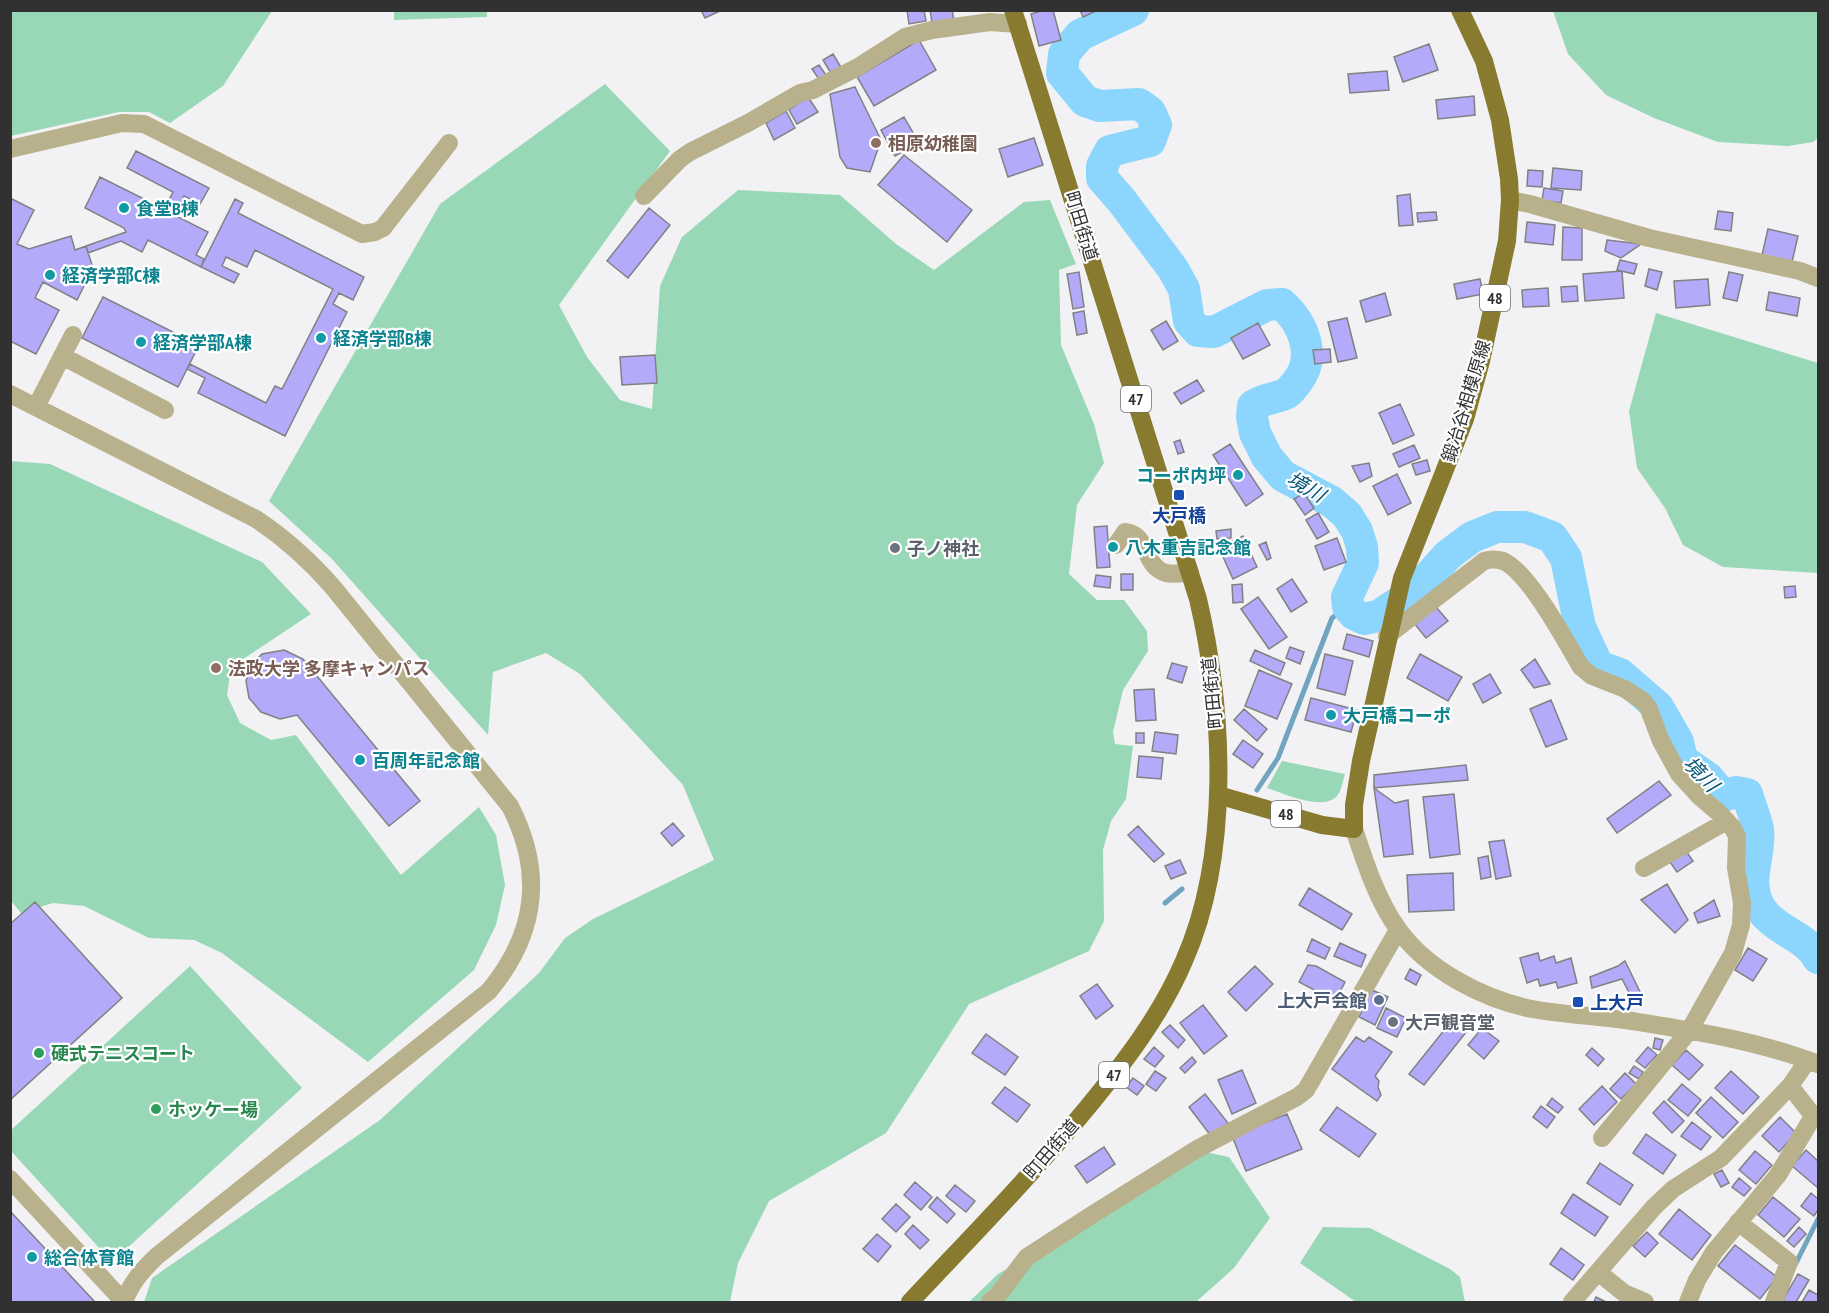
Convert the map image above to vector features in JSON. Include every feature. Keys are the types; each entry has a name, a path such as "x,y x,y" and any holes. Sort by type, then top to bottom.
{"main road":[{"name":"鍛冶谷相模原線","path":"1390,628 1402,578 1474,390 1504,257 1510,200 1507,158 1494,94 1484,62 1460,10"},
{"name":"町田街道","path":"910,1302 1059,1142 1110,1080 1150,1025 1184,963 1199,922 1217,822 1218,756 1212,678 1203,622 1190,572 1015,17"},
{"name":"48","path":"1218,795 1322,825 1354,829 1354,805 1361,761 1390,628"}],"street":[{"path":"644,196 680,159 690,152 748,123 794,96 813,90 858,67 905,37 980,16 1015,17"},
{"path":"10,149 122,123 144,124 362,234 383,228 449,143"},
{"path":"1510,200 1649,238 1800,271 1818,278"},
{"path":"36,407 73,335"},
{"path":"62,356 165,410"},
{"path":"10,394 256,519 281,535 300,552 332,586 510,806 526,840 531,891 530,909 518,945 501,976 489,991 157,1256 137,1276 124,1302 10,1179"},
{"path":"1116,544 1125,532 1136,534 1141,539 1149,561 1158,569 1169,574 1190,572"},
{"path":"1390,628 1484,561 1504,562 1533,592 1581,667 1592,676 1625,689 1643,701 1648,707 1661,741 1679,774 1727,821 1737,836 1736,868 1742,903 1741,925 1733,953 1689,1031 1602,1138"},
{"path":"1644,868 1727,821"},
{"path":"1354,829 1386,909 1398,930 1420,954 1439,970 1460,982 1530,1008 1689,1031 1764,1046 1813,1062 1721,1158 1673,1188 1572,1302"},
{"path":"990,1302 1027,1257 1197,1149 1297,1097 1306,1090 1398,930"},
{"path":"1694,1300 1714,1252 1778,1175 1815,1114 1790,1086"},
{"path":"1738,1222 1789,1262 1774,1302"},
{"path":"1598,1272 1624,1293 1645,1302"}],"green space":[{"path":"14,10 272,11 223,86 170,123 149,112 119,112 11,136 10,13"},
{"path":"394,11 487,11 487,17 394,20"},
{"path":"1553,11 1818,11 1818,138 1813,142 1788,146 1718,142 1654,118 1606,95 1568,54"},
{"path":"605,84 670,151 559,305 587,357 620,400 652,409 660,286 682,237 738,190 840,195 896,244 934,270 1024,202 1050,200 1076,264 1059,270 1061,345 1094,424 1104,463 1077,505 1069,574 1097,600 1124,600 1147,631 1148,651 1123,690 1113,732 1115,744 1133,746 1126,799 1111,821 1103,850 1104,921 1089,951 969,1004 886,1133 769,1201 738,1263 730,1302 144,1302 152,1278 380,1120 539,973 565,938 593,919 714,860 683,785 580,674 546,653 493,672 488,735 332,559 269,501 440,204"},
{"path":"1656,313 1818,363 1818,573 1723,567 1683,545 1665,508 1637,468 1629,411"},
{"path":"10,461 50,464 262,562 311,614 231,667 227,695 240,723 271,740 296,735 401,875 479,807 496,835 505,885 496,925 474,970 368,1062 222,953 194,940 149,938 84,906 53,903 21,913 11,901"},
{"path":"1282,761 1345,774 1339,793 1333,799 1316,802 1267,788"},
{"name":"ホッケー場","path":"190,966 302,1088 112,1262 11,1151 11,1130"},
{"path":"1205,1152 1229,1157 1270,1218 1234,1268 1196,1302 969,1302 998,1274"},
{"path":"1323,1227 1370,1228 1450,1269 1460,1277 1465,1302 1356,1302 1300,1263"}],"building":[{"path":"701,10 722,10 705,18"},
{"path":"907,10 924,10 926,21 909,24"},
{"path":"930,10 952,10 954,20 932,23"},
{"path":"1053,10 1061,40 1039,46 1031,14"},
{"path":"1080,10 1098,10 1083,17"},
{"path":"919,40 936,70 874,106 857,77"},
{"path":"1429,44 1438,70 1403,82 1394,57"},
{"path":"833,54 842,69 832,75 823,60"},
{"path":"819,65 828,78 821,82 812,69"},
{"path":"1387,71 1389,90 1350,93 1348,74"},
{"path":"855,87 881,140 870,172 847,168 840,157 830,94"},
{"path":"1474,96 1475,115 1438,119 1436,100"},
{"path":"808,97 818,112 797,124 789,110"},
{"path":"786,111 795,128 774,140 766,123"},
{"path":"904,117 919,143 895,156 881,130"},
{"path":"1034,138 1043,165 1008,177 999,149"},
{"name":"食堂B棟","path":"136,151 209,188 200,204 184,196 174,215 208,232 196,255 204,259 201,267 148,240 142,252 121,241 88,253 86,246 126,232 124,228 85,208 100,177 164,209 173,192 127,168"},
{"path":"904,155 972,210 947,242 878,185"},
{"path":"1553,168 1582,171 1581,190 1551,188"},
{"path":"1528,170 1543,171 1542,187 1527,186"},
{"path":"1544,188 1563,191 1561,203 1542,200"},
{"path":"1410,194 1413,225 1399,226 1397,196"},
{"name":"経済学部C棟","path":"10,198 34,210 17,244 29,249 71,236 75,250 86,246 93,268 77,300 43,282 35,298 59,310 36,354 10,341"},
{"name":"経済学部B棟","path":"235,199 243,203 238,213 364,277 353,300 339,293 333,304 347,312 285,436 198,393 205,378 187,369 190,364 266,403 275,386 282,389 333,289 255,250 247,267 226,257 222,266 239,274 234,283 201,267"},
{"path":"649,208 670,225 628,278 607,261"},
{"path":"1718,211 1733,213 1731,231 1715,229"},
{"path":"1436,212 1437,220 1418,222 1417,213"},
{"path":"1527,222 1555,225 1553,245 1525,242"},
{"path":"1563,227 1582,228 1582,260 1562,260"},
{"path":"1768,229 1798,236 1792,262 1762,255"},
{"path":"1607,240 1641,244 1621,258 1605,251"},
{"path":"1620,260 1637,264 1634,274 1617,270"},
{"path":"1649,269 1662,272 1657,290 1645,286"},
{"path":"1622,271 1624,298 1585,301 1583,274"},
{"path":"1079,272 1084,307 1073,309 1067,274"},
{"path":"1729,272 1743,275 1737,301 1723,298"},
{"path":"1480,279 1483,294 1457,299 1454,284"},
{"path":"1708,279 1710,305 1676,308 1674,281"},
{"path":"1577,286 1578,301 1562,302 1561,287"},
{"path":"1548,288 1549,306 1523,307 1522,290"},
{"path":"1769,292 1800,298 1797,316 1766,310"},
{"path":"1385,293 1391,315 1366,322 1360,301"},
{"name":"経済学部A棟","path":"103,297 199,345 178,387 82,338"},
{"path":"1084,311 1087,333 1077,335 1073,313"},
{"path":"1347,318 1357,358 1338,362 1328,322"},
{"path":"1166,321 1178,341 1163,350 1151,330"},
{"path":"1258,323 1270,345 1243,359 1231,338"},
{"path":"1330,349 1331,362 1315,364 1313,350"},
{"path":"655,355 657,383 622,385 620,357"},
{"path":"1197,380 1204,391 1181,404 1174,393"},
{"path":"1400,404 1414,435 1393,444 1379,413"},
{"path":"1180,440 1184,452 1178,454 1174,442"},
{"name":"コーポ内坪","path":"1230,444 1263,494 1246,506 1213,455"},
{"path":"1414,445 1420,458 1399,467 1393,454"},
{"path":"1427,460 1430,471 1416,475 1412,464"},
{"path":"1369,463 1372,476 1360,482 1352,466"},
{"path":"1397,474 1411,503 1388,515 1373,486"},
{"path":"1304,493 1314,508 1305,515 1294,499"},
{"path":"1318,513 1329,532 1317,539 1306,520"},
{"path":"1107,526 1110,567 1097,568 1094,527"},
{"path":"1231,529 1231,538 1217,539 1216,531"},
{"path":"1243,536 1257,567 1233,579 1219,548"},
{"path":"1337,538 1346,562 1324,570 1315,546"},
{"path":"1266,542 1271,558 1267,560 1259,545"},
{"path":"1121,574 1133,574 1133,590 1121,590"},
{"path":"1096,575 1111,577 1110,588 1094,586"},
{"path":"1292,579 1307,602 1291,612 1277,589"},
{"path":"1242,584 1243,602 1233,603 1232,585"},
{"path":"1795,586 1796,597 1785,598 1784,587"},
{"path":"1258,597 1287,637 1269,649 1241,609"},
{"path":"1435,606 1448,621 1426,638 1414,623"},
{"path":"1347,634 1373,641 1369,657 1343,649"},
{"path":"1290,647 1304,652 1300,664 1286,658"},
{"name":"百周年記念館","path":"284,650 303,659 420,801 389,826 297,715 280,719 261,712 249,698 246,681 251,665 262,654"},
{"path":"1255,650 1285,663 1280,675 1250,661"},
{"path":"1325,654 1353,661 1345,695 1317,688"},
{"path":"1420,654 1462,677 1448,701 1407,678"},
{"path":"1535,659 1550,684 1534,688 1521,670"},
{"path":"1172,663 1187,667 1182,683 1167,678"},
{"path":"1259,670 1292,684 1277,719 1245,706"},
{"path":"1490,674 1501,693 1483,703 1473,684"},
{"path":"1154,689 1156,720 1136,721 1134,690"},
{"name":"大戸橋コーポ","path":"1311,698 1357,710 1351,732 1305,720"},
{"path":"1551,700 1567,739 1546,747 1530,709"},
{"path":"1244,709 1267,729 1257,741 1234,720"},
{"path":"1155,732 1178,735 1176,754 1152,751"},
{"path":"1136,733 1144,733 1144,743 1136,743"},
{"path":"1243,740 1263,754 1253,768 1233,754"},
{"path":"1139,756 1163,758 1161,779 1137,777"},
{"path":"1466,765 1468,780 1374,788 1374,775"},
{"path":"1659,781 1671,795 1617,833 1607,819"},
{"path":"1374,788 1395,803 1408,800 1413,854 1384,857"},
{"path":"1454,794 1460,854 1430,858 1423,797"},
{"path":"673,823 684,836 672,846 661,833"},
{"path":"1138,826 1164,854 1154,862 1128,835"},
{"path":"1504,840 1511,876 1496,879 1489,842"},
{"path":"1686,851 1693,861 1677,872 1670,862"},
{"path":"1488,856 1491,877 1481,879 1478,858"},
{"path":"1180,860 1186,873 1171,879 1165,866"},
{"path":"1453,873 1454,910 1409,912 1407,875"},
{"path":"1667,884 1688,920 1675,933 1641,900"},
{"path":"1309,888 1352,914 1342,930 1299,905"},
{"path":"1714,900 1720,916 1698,923 1694,913"},
{"name":"硬式テニスコート","path":"35,902 122,998 10,1100 10,924"},
{"path":"1312,939 1330,948 1325,959 1307,951"},
{"path":"1340,943 1366,955 1361,967 1334,956"},
{"path":"1748,948 1767,959 1753,981 1735,970"},
{"path":"1538,953 1540,961 1554,956 1556,963 1571,958 1577,983 1558,988 1556,982 1540,986 1538,979 1527,983 1520,958"},
{"path":"1625,961 1643,998 1634,1002 1622,979 1592,988 1590,977"},
{"path":"1308,965 1316,966 1345,982 1335,1001 1299,982"},
{"path":"1255,966 1273,984 1246,1011 1228,992"},
{"path":"1410,969 1421,975 1416,985 1405,979"},
{"path":"1097,984 1113,1006 1096,1019 1080,996"},
{"path":"1372,990 1388,997 1375,1025 1359,1017"},
{"path":"1203,1005 1227,1036 1204,1054 1180,1023"},
{"path":"1386,1008 1406,1018 1397,1037 1377,1028"},
{"path":"1453,1019 1467,1031 1424,1085 1409,1074"},
{"path":"1170,1025 1185,1040 1178,1048 1162,1032"},
{"path":"1482,1028 1499,1041 1484,1059 1468,1045"},
{"path":"986,1034 1018,1057 1005,1075 972,1053"},
{"path":"1356,1037 1364,1042 1369,1037 1392,1052 1375,1076 1379,1081 1378,1087 1381,1095 1377,1101 1332,1069"},
{"path":"1655,1038 1663,1040 1660,1050 1653,1048"},
{"path":"1154,1047 1164,1056 1155,1067 1144,1059"},
{"path":"1648,1047 1657,1055 1645,1068 1636,1061"},
{"path":"1592,1048 1604,1059 1598,1066 1586,1055"},
{"path":"1686,1050 1703,1065 1689,1080 1672,1065"},
{"path":"1192,1057 1196,1062 1185,1073 1180,1068"},
{"path":"1634,1066 1643,1072 1639,1079 1629,1073"},
{"path":"1242,1070 1256,1103 1232,1114 1218,1080"},
{"path":"1155,1071 1166,1078 1156,1091 1146,1084"},
{"path":"1731,1071 1759,1097 1743,1114 1715,1088"},
{"path":"1625,1073 1636,1084 1621,1099 1610,1089"},
{"path":"1133,1078 1144,1086 1137,1095 1126,1087"},
{"path":"1682,1084 1701,1100 1688,1116 1668,1100"},
{"path":"1602,1086 1617,1102 1594,1125 1579,1109"},
{"path":"1005,1087 1030,1105 1017,1122 992,1103"},
{"path":"1205,1094 1228,1123 1211,1136 1189,1107"},
{"path":"1711,1097 1738,1122 1723,1138 1696,1113"},
{"path":"1552,1098 1563,1107 1558,1113 1547,1105"},
{"path":"1664,1101 1684,1121 1672,1133 1653,1113"},
{"path":"1541,1106 1555,1117 1547,1128 1533,1117"},
{"path":"1337,1107 1376,1134 1359,1157 1320,1130"},
{"path":"1287,1114 1302,1149 1246,1171 1232,1136"},
{"path":"1780,1117 1796,1133 1779,1152 1762,1136"},
{"path":"1692,1122 1711,1137 1701,1150 1681,1136"},
{"path":"1646,1134 1676,1155 1663,1174 1633,1153"},
{"path":"1104,1147 1115,1164 1087,1183 1075,1166"},
{"path":"1806,1150 1818,1161 1818,1188 1792,1166"},
{"path":"1755,1151 1772,1165 1756,1184 1739,1170"},
{"path":"1600,1163 1633,1185 1620,1205 1587,1183"},
{"path":"1722,1170 1729,1183 1721,1187 1714,1174"},
{"path":"1739,1178 1751,1188 1744,1196 1732,1187"},
{"path":"915,1182 932,1197 921,1210 904,1195"},
{"path":"955,1185 975,1201 966,1212 946,1196"},
{"path":"1811,1193 1818,1199 1818,1210 1814,1216 1801,1206"},
{"path":"1573,1194 1608,1217 1595,1236 1561,1213"},
{"path":"937,1197 955,1214 947,1223 929,1207"},
{"path":"1773,1197 1800,1219 1784,1237 1758,1215"},
{"path":"896,1204 910,1217 896,1232 882,1219"},
{"path":"1679,1209 1711,1235 1692,1260 1659,1234"},
{"name":"総合体育館","path":"10,1211 95,1302 10,1302"},
{"path":"913,1225 929,1240 920,1249 905,1234"},
{"path":"1799,1227 1806,1234 1794,1247 1787,1241"},
{"path":"1647,1232 1658,1243 1645,1257 1633,1246"},
{"path":"877,1234 891,1246 878,1262 863,1249"},
{"path":"1735,1245 1777,1277 1760,1299 1718,1266"},
{"path":"1561,1248 1584,1265 1573,1280 1550,1264"},
{"path":"1798,1274 1809,1280 1796,1302 1786,1302 1783,1300"},
{"path":"1809,1290 1818,1295 1818,1302 1802,1302"},
{"path":"1596,1297 1606,1302 1594,1302"}],"waterway":[{"name":"境川","path":"1133,10 1080,35 1064,54 1062,73 1085,101 1100,106 1139,104 1150,112 1156,125 1150,141 1110,151 1102,166 1102,178 1173,269 1184,289 1189,321 1198,331 1214,332 1267,305 1282,304 1302,331 1307,352 1303,372 1288,392 1253,406 1252,417 1255,433 1267,457 1283,476 1332,502 1347,515 1357,531 1362,547 1363,563 1347,597 1348,607 1354,614 1364,619 1378,616 1416,591 1448,555 1472,537 1497,527 1525,527 1552,537 1566,558 1580,627 1598,666 1620,674 1658,707 1678,742 1682,760 1708,778 1723,796 1736,792 1747,794 1758,829 1753,882 1756,899 1769,918 1805,943 1818,958"},
{"path":"1257,790 1278,758 1332,618 1348,607"},
{"path":"1165,903 1182,889"},
{"path":"1795,1265 1818,1219"}],"place":[{"name":"相原幼稚園","path":"876,143"},
{"name":"食堂B棟","path":"124,208"},
{"name":"経済学部C棟","path":"50,275"},
{"name":"経済学部B棟","path":"321,338"},
{"name":"経済学部A棟","path":"141,342"},
{"name":"コーポ内坪","path":"1238,475"},
{"name":"大戸橋","path":"1179,495"},
{"name":"八木重吉記念館","path":"1113,547"},
{"name":"子ノ神社","path":"895,548"},
{"name":"法政大学 多摩キャンパス","path":"216,668"},
{"name":"大戸橋コーポ","path":"1331,715"},
{"name":"百周年記念館","path":"360,760"},
{"name":"上大戸会館","path":"1379,1000"},
{"name":"上大戸","path":"1578,1002"},
{"name":"大戸観音堂","path":"1393,1022"},
{"name":"硬式テニスコート","path":"39,1053"},
{"name":"ホッケー場","path":"156,1109"},
{"name":"総合体育館","path":"32,1257"}]}
